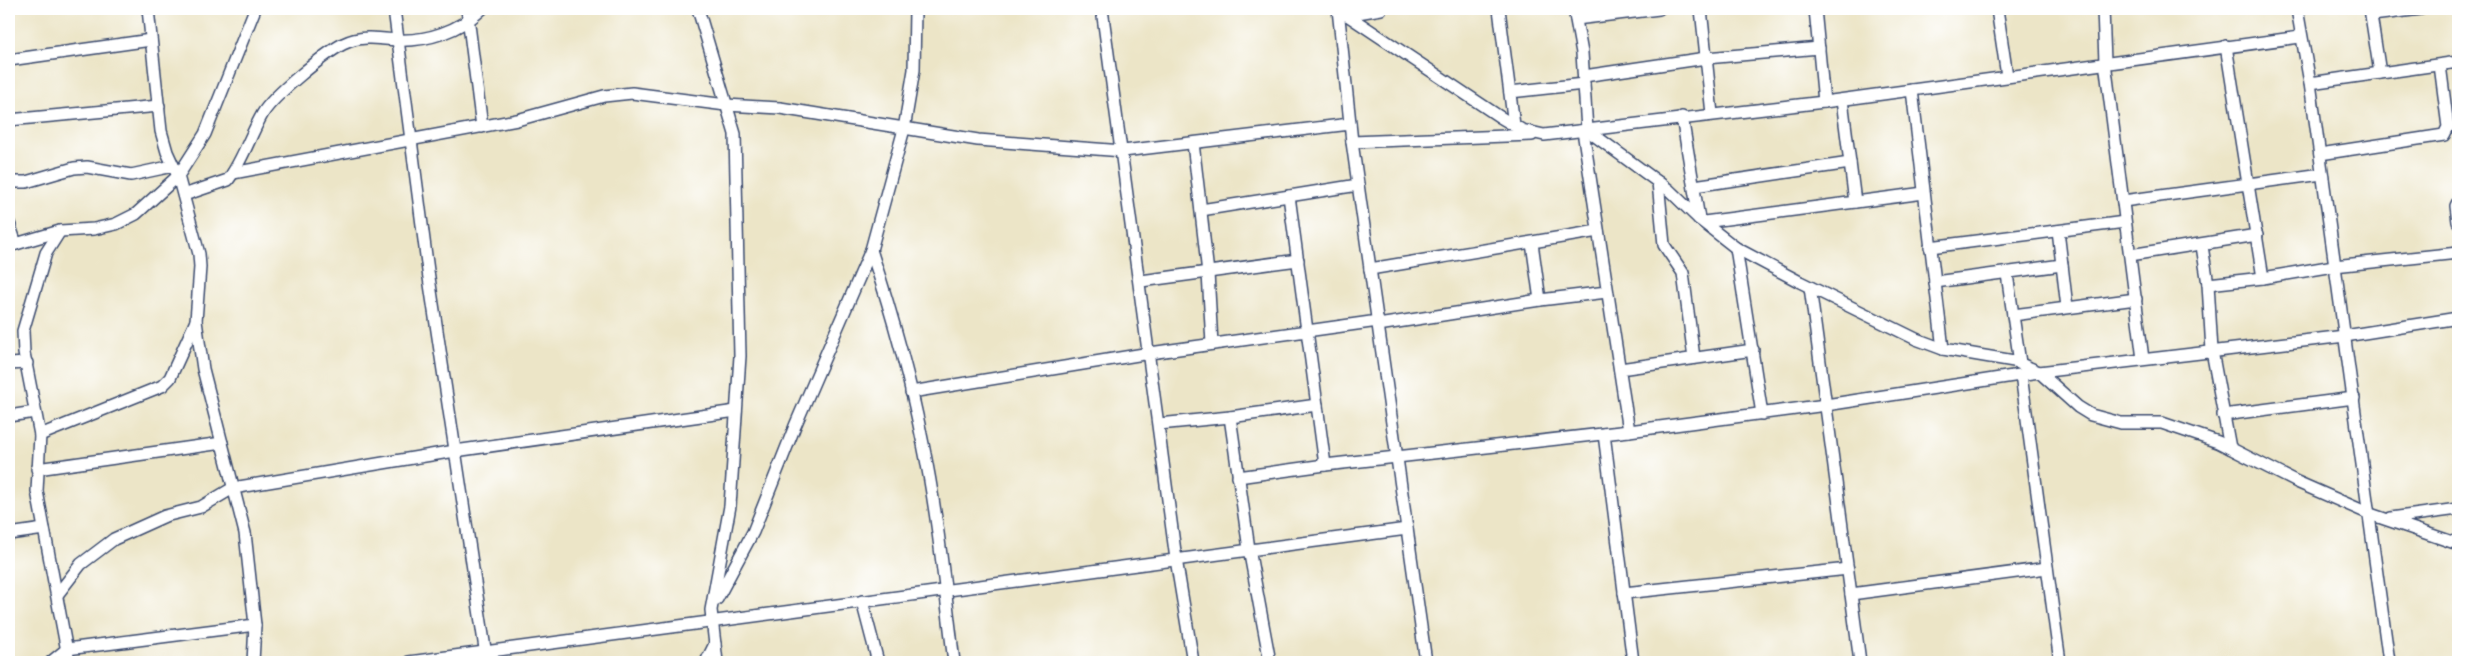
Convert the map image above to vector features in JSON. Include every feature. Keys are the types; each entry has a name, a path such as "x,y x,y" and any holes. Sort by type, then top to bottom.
{"street":[{"path":"9,223 12,245 60,231 94,229 116,224 136,214 176,171 205,134 255,9"},
{"path":"394,9 455,451 486,657"},
{"path":"184,195 228,180 264,112 318,62 344,44 361,38 380,37 397,40 446,34 468,14 482,9"},
{"path":"698,9 735,134 740,356 730,506 711,610 717,662"},
{"path":"711,610 753,532 795,426 871,250 904,130 914,70 915,9"},
{"path":"1102,9 1141,281 1176,559 1193,662"},
{"path":"1341,11 1381,9"},
{"path":"1498,9 1514,125"},
{"path":"1629,431 1598,231 1585,130 1584,80 1575,14 1659,9"},
{"path":"1701,9 1712,114"},
{"path":"1815,9 1824,102"},
{"path":"1998,9 2008,76"},
{"path":"2103,9 2105,62 2143,359"},
{"path":"2297,9 2300,37 2310,83 2389,662"},
{"path":"2380,73 2371,12 2421,9"},
{"path":"1341,11 1352,142 1426,662"},
{"path":"1341,11 1522,130 1544,134"},
{"path":"152,12 151,40 161,131 184,195 200,267 196,321 203,369 245,533 255,625 253,662"},
{"path":"468,14 482,127"},
{"path":"1352,142 1544,134 1585,130 1682,117 1842,100 2105,62 2300,37"},
{"path":"9,60 151,40"},
{"path":"2226,46 2263,278"},
{"path":"1510,92 1706,58 1819,48"},
{"path":"2310,83 2458,62"},
{"path":"2320,154 2444,135 2448,127 2440,65"},
{"path":"1912,90 1943,349"},
{"path":"233,172 482,127 517,120 604,96 632,93 726,105 780,108 904,130 978,140 1123,151 1350,124"},
{"path":"1842,100 1855,202"},
{"path":"9,120 159,106"},
{"path":"1682,117 1702,221"},
{"path":"1585,130 1658,182 1736,248 1916,339 1943,349 1989,355 2021,369 2039,372 2345,336 2458,318"},
{"path":"1193,143 1208,273 1212,344"},
{"path":"1694,186 1850,163"},
{"path":"9,182 26,182 74,168 87,167 131,175 176,171"},
{"path":"2123,202 2322,174"},
{"path":"1658,182 1664,244 1683,274 1694,358"},
{"path":"1201,210 1358,185"},
{"path":"1702,221 1924,193"},
{"path":"1289,196 1325,465"},
{"path":"2458,202 2456,206 2458,222"},
{"path":"1930,247 2126,222"},
{"path":"60,231 46,253 27,312 23,331 40,435 37,491 69,662"},
{"path":"1370,269 1598,231"},
{"path":"2058,231 2067,306"},
{"path":"2130,255 2202,246 2257,236"},
{"path":"1532,243 1540,300"},
{"path":"2202,246 2208,284 2212,351 2230,448"},
{"path":"1736,248 1762,414"},
{"path":"871,250 897,332 923,444 954,662"},
{"path":"2208,284 2263,278 2334,266 2458,253"},
{"path":"1141,281 1298,260"},
{"path":"1935,282 2007,274 2062,265"},
{"path":"2007,274 2060,662"},
{"path":"1810,287 1860,662"},
{"path":"911,392 1150,353 1308,330 1378,323 1607,292"},
{"path":"2013,315 2067,306 2136,299"},
{"path":"40,435 162,386 170,378 196,321"},
{"path":"1620,369 1752,350"},
{"path":"9,364 27,363"},
{"path":"1238,477 1826,406 2021,369"},
{"path":"2039,372 2078,407 2090,415 2122,423 2162,423 2230,448 2297,482 2370,514 2458,544"},
{"path":"2224,415 2354,398"},
{"path":"1159,424 1230,417 1317,405"},
{"path":"57,595 81,564 114,539 165,516 201,507 233,488 455,451 736,410"},
{"path":"9,416 35,412"},
{"path":"1230,417 1248,549 1270,662"},
{"path":"1604,434 1633,662"},
{"path":"37,469 222,443"},
{"path":"2386,519 2458,509"},
{"path":"9,534 44,529"},
{"path":"409,662 486,657 862,601 1407,529"},
{"path":"1852,594 2047,568"},
{"path":"1624,593 1848,569"},
{"path":"862,601 878,662"},
{"path":"51,662 67,649 255,625"},
{"path":"706,662 716,643"}]}
